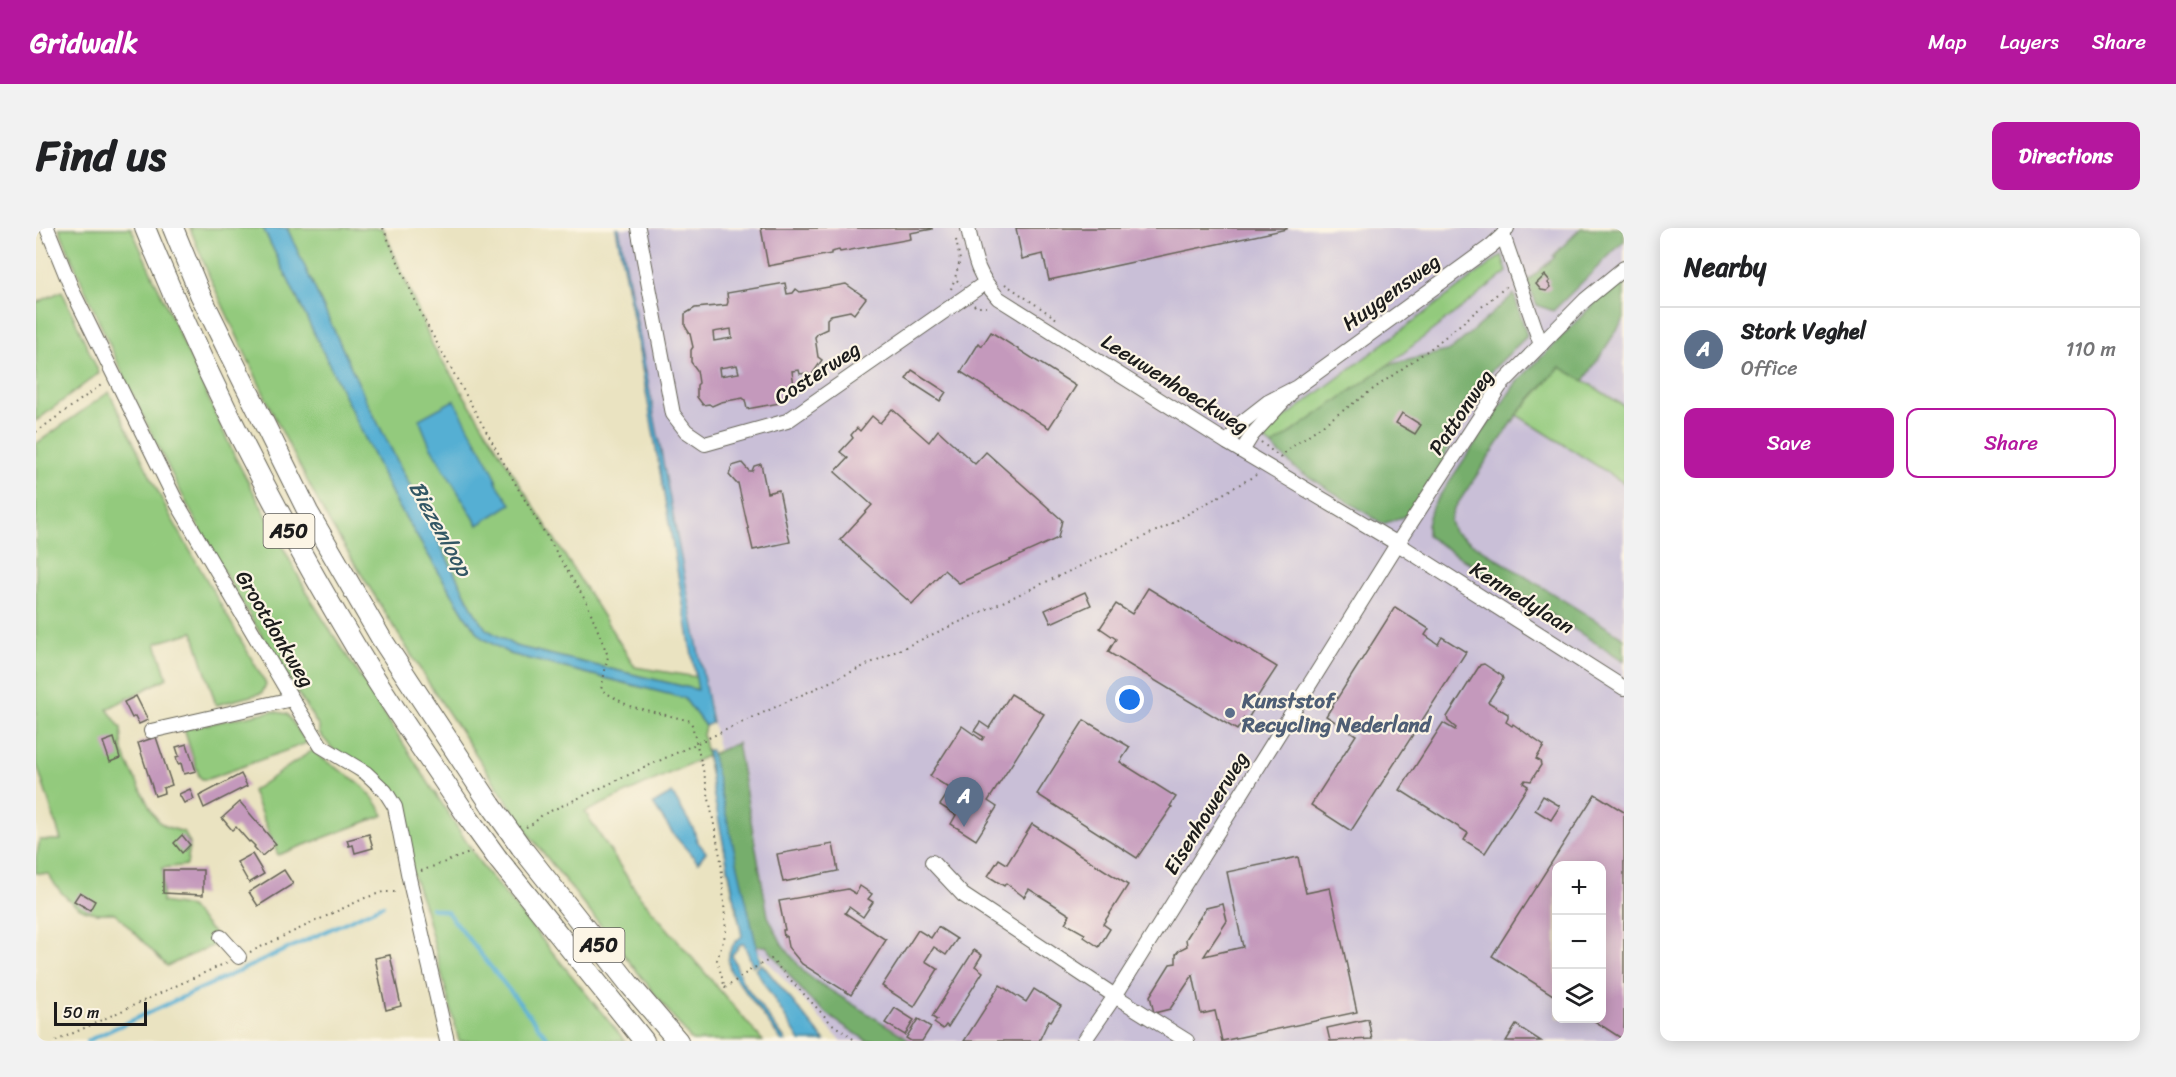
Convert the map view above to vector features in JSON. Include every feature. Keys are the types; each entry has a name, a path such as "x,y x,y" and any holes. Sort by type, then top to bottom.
{"highway":[{"name":"A50","path":"145,228 175,301 276,508 358,650 467,816 498,859 644,1041"},
{"name":"A50","path":"173,228 200,294 308,512 381,639 491,805 523,837 630,985 678,1041"}],"street":[{"name":"Grootdonkweg","path":"47,228 73,292 177,503 292,699 321,746 366,773 395,807 447,1041"},
{"name":"Costerweg","path":"638,228 673,414 686,431 705,444 787,421 985,283"},
{"name":"Leeuwenhoeckweg","path":"968,228 976,268 998,298 1228,443 1398,544"},
{"path":"1505,232 1541,345"},
{"name":"Huygensweg","path":"1228,443 1241,423 1268,402 1297,387 1491,246 1505,232"},
{"name":"Pattonweg","path":"1398,544 1500,386 1585,300 1624,268"},
{"name":"Huygensweg","path":"1242,451 1252,435 1297,387"},
{"name":"Kennedylaan","path":"1398,544 1624,688"},
{"name":"Eisenhowerweg","path":"1084,1041 1115,996 1398,544"},
{"path":"151,731 292,699"},
{"path":"932,862 963,895 1187,1041"},
{"path":"221,938 239,957"}],"path":[{"path":"383,228 423,318 520,492 587,603 608,656 601,690 630,706 691,721 721,861 726,932 717,960 725,988 771,959 831,1023 856,1041"},
{"path":"1281,458 1286,451 1434,346 1518,278"},
{"path":"36,432 111,379"},
{"path":"523,837 542,815 1167,526 1256,475"},
{"path":"56,1041 365,898 383,892 396,891 412,874 476,850"}],"shaded area":[{"path":"615,228 1624,228 1624,1041 841,1041 758,951"}],"green space":[{"path":"59,228 131,228 235,457 311,600 482,866 625,1041 459,1041 425,909 411,869 398,807 331,747 319,733 319,727 235,592 154,439"},
{"path":"190,228 263,228 396,502 466,617 482,638 510,654 684,698 705,726 703,735 707,756 585,812 638,894 763,1041 692,1041 530,836 428,682 325,515 278,424 210,278"},
{"path":"287,228 383,228 433,346 635,667 696,677 699,690 515,646 486,629 475,613 366,400","holes":["494,473 497,484 478,525 457,489"]},
{"path":"1581,228 1624,228 1624,241 1553,311 1537,305 1527,281 1555,257 1553,256"},
{"path":"1502,255 1507,272 1388,365 1272,446 1262,438 1271,428"},
{"path":"1618,279 1624,282 1624,319 1584,381 1560,367 1522,408 1454,509 1450,521 1454,532 1624,638 1624,661 1427,536 1427,524 1432,507 1516,383"},
{"path":"62,291 99,373 36,421 36,303"},
{"path":"1514,294 1527,336 1478,384 1460,410 1443,463 1408,515 1383,524 1295,468 1272,446 1388,365 1451,350"},
{"path":"1561,366 1624,406 1624,483 1517,415"},
{"path":"109,392 168,512 266,684 262,693 216,705 193,632 156,643 167,678 107,709 121,728 123,751 127,762 152,812 159,822 167,827 184,832 190,844 187,865 163,868 162,902 190,907 221,942 167,966 115,913 94,913 78,907 61,892 49,874 36,873 36,857 40,840 61,840 36,762 36,444"},
{"path":"272,711 287,714 307,743 208,779 202,779 199,776 184,729"},
{"path":"737,743 768,916 782,944 804,972 817,982 912,1041 867,1041 835,1020 807,997 766,946 747,951 736,910 707,756"},
{"path":"313,750 360,785 372,797 384,815 278,855 252,791"}],"water":[{"path":"263,228 287,228 366,400 475,613 486,629 515,646 698,690 616,228 619,228 712,723 705,726 684,698 510,654 482,638 466,617 396,502"},
{"path":"454,400 494,473 497,484 511,504 478,525 430,446 419,419"},
{"path":"707,750 711,750 760,961 753,966 744,944 741,944 732,955 742,981 786,1041 782,1041 729,967 730,952 734,943 742,936 713,792"},
{"path":"672,793 694,830 697,841 706,852 698,862 674,835 653,804"},
{"path":"762,964 825,1041 800,1041 755,969"}],"building":[{"path":"761,228 932,229 910,233 911,239 840,252 839,250 831,254 768,266"},
{"path":"1016,228 1287,229 1049,280 1043,254 1022,259"},
{"path":"1545,275 1551,287 1547,291 1541,290 1536,284"},
{"path":"785,283 787,294 793,293 796,289 800,292 846,284 866,298 854,314 850,311 831,315 827,319 827,329 815,337 818,357 822,360 811,376 807,373 800,374 799,370 792,371 794,386 778,389 780,403 747,409 743,398 712,406 703,405 697,397 699,383 697,370 691,362 693,347 690,334 685,326 685,314 695,308 727,305 727,293","holes":["731,329 732,338 714,341 713,332","737,365 739,373 720,376 719,368"]},
{"path":"991,332 1076,386 1049,428 961,372 979,343 982,346"},
{"path":"912,370 946,392 940,401 906,379"},
{"path":"892,409 929,442 938,430 975,464 986,452 1062,520 1058,538 959,583 944,570 912,604 840,540 872,505 835,472 848,458 840,452 853,438 851,435 857,428 860,431 872,416 880,423"},
{"path":"1402,413 1421,425 1415,434 1396,423"},
{"path":"742,463 749,471 761,464 767,493 779,490 790,542 753,550 738,483 729,475 732,466"},
{"path":"1148,588 1277,667 1254,702 1257,704 1247,720 1244,718 1237,730 1108,652 1116,639 1100,628 1116,604 1132,614"},
{"path":"1085,592 1091,605 1051,623 1045,610"},
{"path":"1395,607 1429,629 1425,635 1438,644 1442,637 1466,652 1351,831 1311,805 1356,735 1326,716"},
{"path":"1484,664 1503,679 1488,702 1508,714 1506,722 1512,726 1513,724 1544,746 1536,759 1541,765 1531,781 1525,780 1523,783 1528,786 1485,853 1464,840 1468,833 1400,790 1443,723 1455,730 1456,728 1447,717 1480,665"},
{"path":"1011,694 1044,714 988,801 997,807 976,840 951,824 956,815 940,805 951,789 930,776 962,726 982,740 984,737 974,731 980,722 989,728"},
{"path":"136,696 148,720 139,724 135,716 132,718 124,702"},
{"path":"1084,720 1130,747 1120,762 1176,797 1170,806 1172,807 1137,858 1037,794"},
{"path":"156,737 172,785 163,788 164,793 155,796 138,743"},
{"path":"114,738 120,758 110,762 103,742"},
{"path":"187,744 196,771 184,774 181,763 178,764 176,757 179,756 176,747"},
{"path":"241,774 247,786 204,808 199,796"},
{"path":"190,789 194,799 184,803 179,794"},
{"path":"1595,794 1624,812 1624,1040 1598,1023 1606,1023 1606,861 1552,861"},
{"path":"1543,796 1560,806 1551,820 1535,810"},
{"path":"240,802 276,844 262,856 236,827 232,830 222,818"},
{"path":"1032,824 1128,885 1103,924 1110,929 1099,947 1084,937 1085,934 1065,923 1070,915 1050,902 1029,889 1024,897 1006,883 1004,886 988,876 999,859 1007,864"},
{"path":"369,834 373,848 355,853 353,845 349,846 347,840"},
{"path":"182,835 190,845 182,853 174,843"},
{"path":"833,844 838,871 783,882 777,854"},
{"path":"252,854 264,874 249,883 237,862"},
{"path":"1298,857 1306,893 1330,888 1357,1012 1222,1041 1215,1011 1201,1014 1193,975 1170,1009 1154,1013 1150,996 1170,964 1176,963 1176,954 1187,946 1186,939 1206,908 1223,904 1227,921 1204,956 1243,947 1227,872"},
{"path":"1552,862 1552,994 1492,956"},
{"path":"163,870 203,870 203,895 163,893"},
{"path":"284,870 293,884 258,906 249,892"},
{"path":"860,886 872,894 868,899 873,902 863,917 849,907 845,913 886,940 851,995 802,964 788,947 786,936 784,937 783,930 785,930 779,901 848,889 856,894"},
{"path":"80,892 95,901 90,910 74,901"},
{"path":"938,927 957,939 946,955 934,947 925,961 938,969 914,1007 882,986 918,930 931,938"},
{"path":"974,950 982,955 975,966 983,972 948,1027 946,1025 943,1029 934,1023 937,1020 932,1017"},
{"path":"390,955 401,1006 386,1010 375,958"},
{"path":"1000,985 1026,1002 1034,989 1061,1006 1051,1021 1049,1020 1039,1041 964,1041"},
{"path":"895,1008 914,1020 905,1035 885,1023"},
{"path":"918,1019 931,1027 922,1041 911,1041 906,1038"},
{"path":"1368,1019 1372,1039 1330,1041 1327,1028"},
{"path":"1516,1025 1541,1041 1506,1041"}],"waterway":[{"path":"87,1041 383,905"},
{"path":"431,908 447,912 550,1041"}],"place":[{"name":"Kunststof Recycling Nederland","path":"1230,713"},
{"name":"Stork Veghel","path":"964,827"}],"water label":[{"name":"Biezenloop","path":"441,528"}]}
